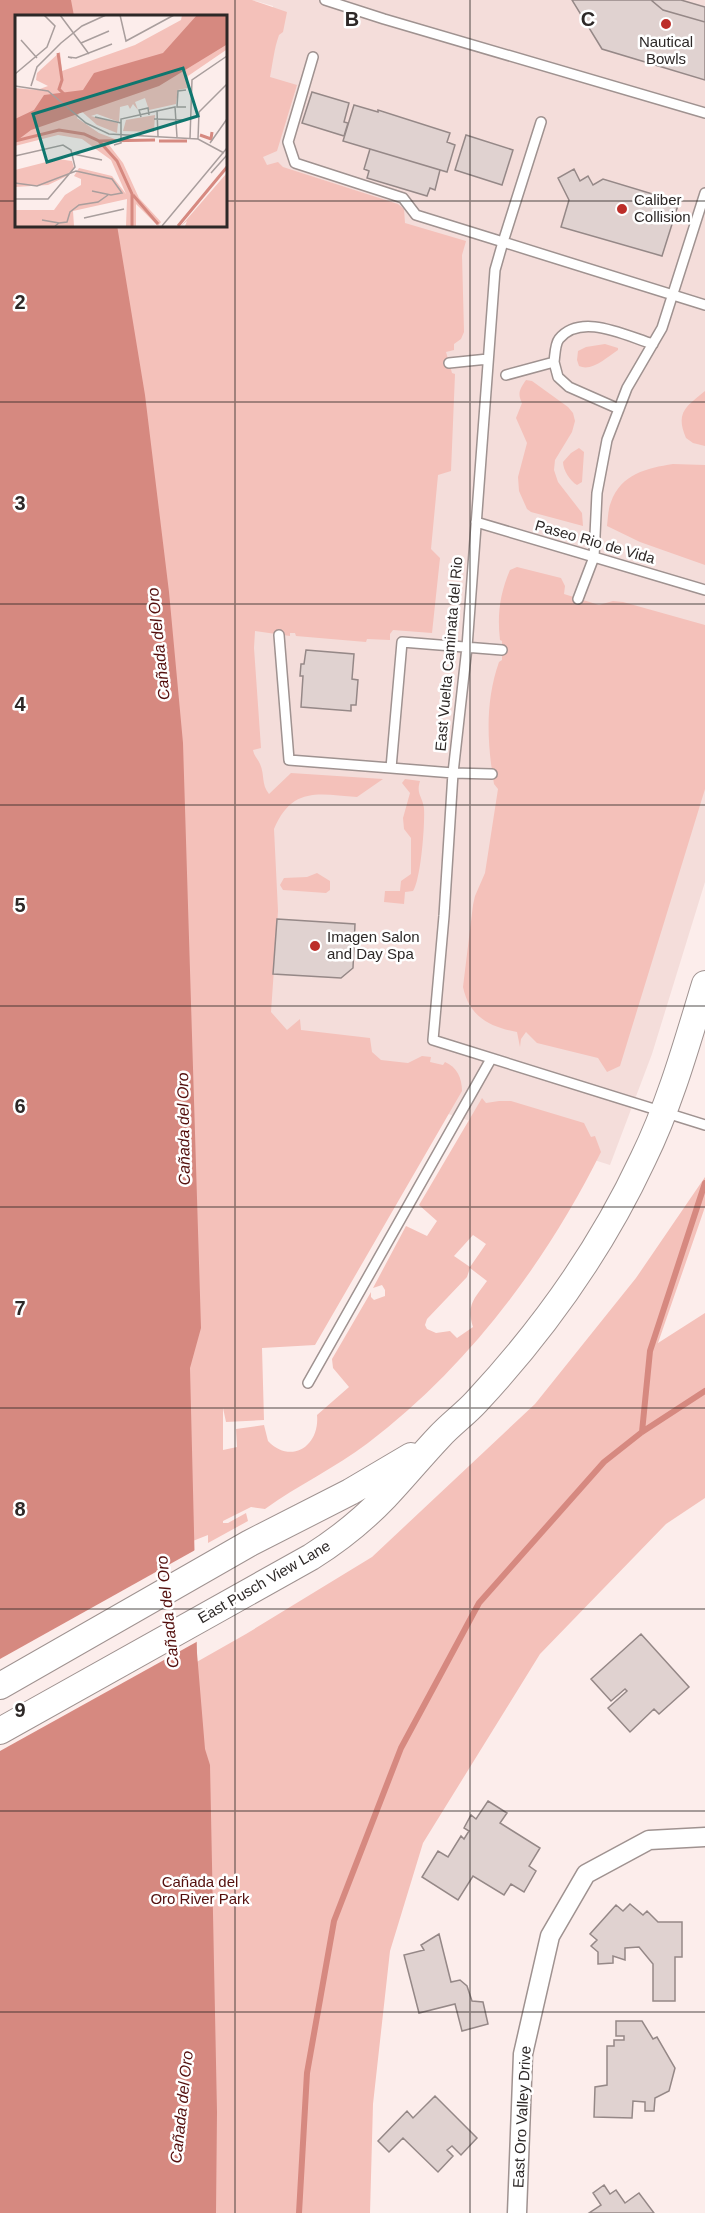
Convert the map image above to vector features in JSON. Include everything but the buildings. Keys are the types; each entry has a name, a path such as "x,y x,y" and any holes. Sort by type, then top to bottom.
{"main road":[{"name":"East Pusch View Lane","path":"0,1731 311,1557 342,1537 383,1499 440,1436 475,1403 550,1314 583,1268 618,1210 663,1113 705,984"},
{"name":"East Pusch View Lane","path":"0,1686 250,1542 398,1465 440,1436"}],"street":[{"name":"East Oro Valley Drive","path":"517,2213 523,2054 550,1936 586,1874 649,1840 705,1837"}],"lane":[{"path":"325,0 705,112"},
{"path":"313,57 288,142 295,163 403,198 416,215 705,305"},
{"name":"East Vuelta Caminata del Rio","path":"541,122 495,270 467,647 453,773 433,1040 705,1125"},
{"path":"578,598 594,557 597,493 607,440 627,388 662,328 705,193"},
{"path":"619,409 569,387 558,377 554,362 558,340 572,327 596,326 653,344"},
{"path":"449,363 488,359"},
{"path":"506,375 554,362"},
{"name":"Paseo Rio de Vida","path":"476,522 705,590"},
{"path":"279,635 289,760 492,774"},
{"path":"391,768 402,642 502,650"},
{"path":"308,1383 491,1059"}],"shaded area":[{"path":"252,0 705,0 705,882 652,1054 610,1165 249,1051 207,226 226,226 273,6"}],"green space":[{"name":"Cañada del Oro River Park","path":"0,0 252,0 287,12 283,32 279,35 276,45 270,77 297,85 277,151 263,157 267,165 278,162 283,167 398,204 404,209 405,223 466,241 462,255 464,332 461,339 454,344 454,350 446,352 452,373 455,374 451,471 438,475 431,549 440,558 432,633 393,630 390,640 367,639 366,642 296,636 295,633 290,633 290,636 255,631 254,648 261,748 253,750 269,794 291,773 383,779 357,797 319,794 298,799 281,815 274,829 278,911 271,1012 287,1030 300,1019 301,1030 370,1038 372,1052 381,1060 408,1063 422,1056 431,1057 430,1062 443,1065 445,1062 458,1074 462,1091 315,1345 262,1348 264,1420 226,1422 223,1408 223,1450 237,1447 236,1429 264,1425 268,1441 277,1448 294,1451 302,1449 309,1443 317,1426 317,1415 349,1387 333,1368 332,1359 371,1292 374,1300 385,1296 382,1285 373,1288 406,1226 427,1236 437,1221 419,1205 482,1098 486,1103 511,1101 584,1123 591,1137 595,1136 601,1152 579,1194 529,1273 471,1347 439,1381 368,1443 330,1469 265,1509 251,1507 223,1523 228,1523 246,1513 248,1521 208,1543 208,1535 170,1550 68,1735 246,1634 372,1557 535,1404 636,1278 705,1177 705,1207 658,1343 705,1313 705,1498 666,1524 540,1654 423,1843 390,1951 373,2104 370,2213 0,2213","holes":["473,1235 486,1244 470,1267 454,1256","470,1268 487,1281 471,1308 473,1327 457,1338 450,1331 436,1333 427,1329 425,1325 427,1319 467,1277"]},
{"path":"605,344 618,348 618,350 594,365 579,366 578,351 586,347"},
{"path":"526,380 532,381 573,413 575,421 572,432 555,460 554,470 558,482 582,513 583,526 531,512 527,509 519,491 518,477 527,443 516,418 522,403 520,391"},
{"path":"705,391 705,446 693,443 686,438 682,416 688,406"},
{"path":"579,448 584,452 582,482 577,485 567,475 563,462"},
{"path":"673,464 705,465 705,565 640,542 607,526 610,505 615,492 621,485 645,470"},
{"path":"517,567 561,578 565,586 564,594 599,605 613,601 623,602 705,625 705,789 620,1066 607,1072 598,1058 537,1043 526,1032 521,1039 520,1047 517,1032 489,1023 475,1013 463,987 473,905 485,873 498,789 494,784 492,768 489,707 494,677 499,662 502,660 502,641 499,631 500,604 510,570"},
{"path":"405,779 420,781 419,792 424,816 422,851 416,885 413,891 405,892 404,904 384,902 385,891 400,891 401,881 411,874 411,838 404,829 403,818 410,793 402,783"},
{"path":"317,873 330,881 330,890 326,893 283,890 280,885 284,878 307,877"}],"water":[{"name":"Cañada del Oro","path":"0,0 71,0 74,15 15,15 15,226 117,226 145,395 169,592 183,743 201,1328 190,1368 197,1653 205,1749 210,1765 217,2112 216,2213 0,2213"}],"pier":[{"path":"197,1549 200,1640 0,1751 0,1659"}],"waterway":[{"path":"642,1432 650,1351 705,1183"},
{"path":"299,2213 307,2073 334,1921 401,1748 479,1603 604,1462 642,1432 705,1391"}],"place":[{"name":"Nautical Bowls","path":"666,24"},
{"name":"Caliber Collision","path":"622,209"},
{"name":"Imagen Salon and Day Spa","path":"315,946"}]}
